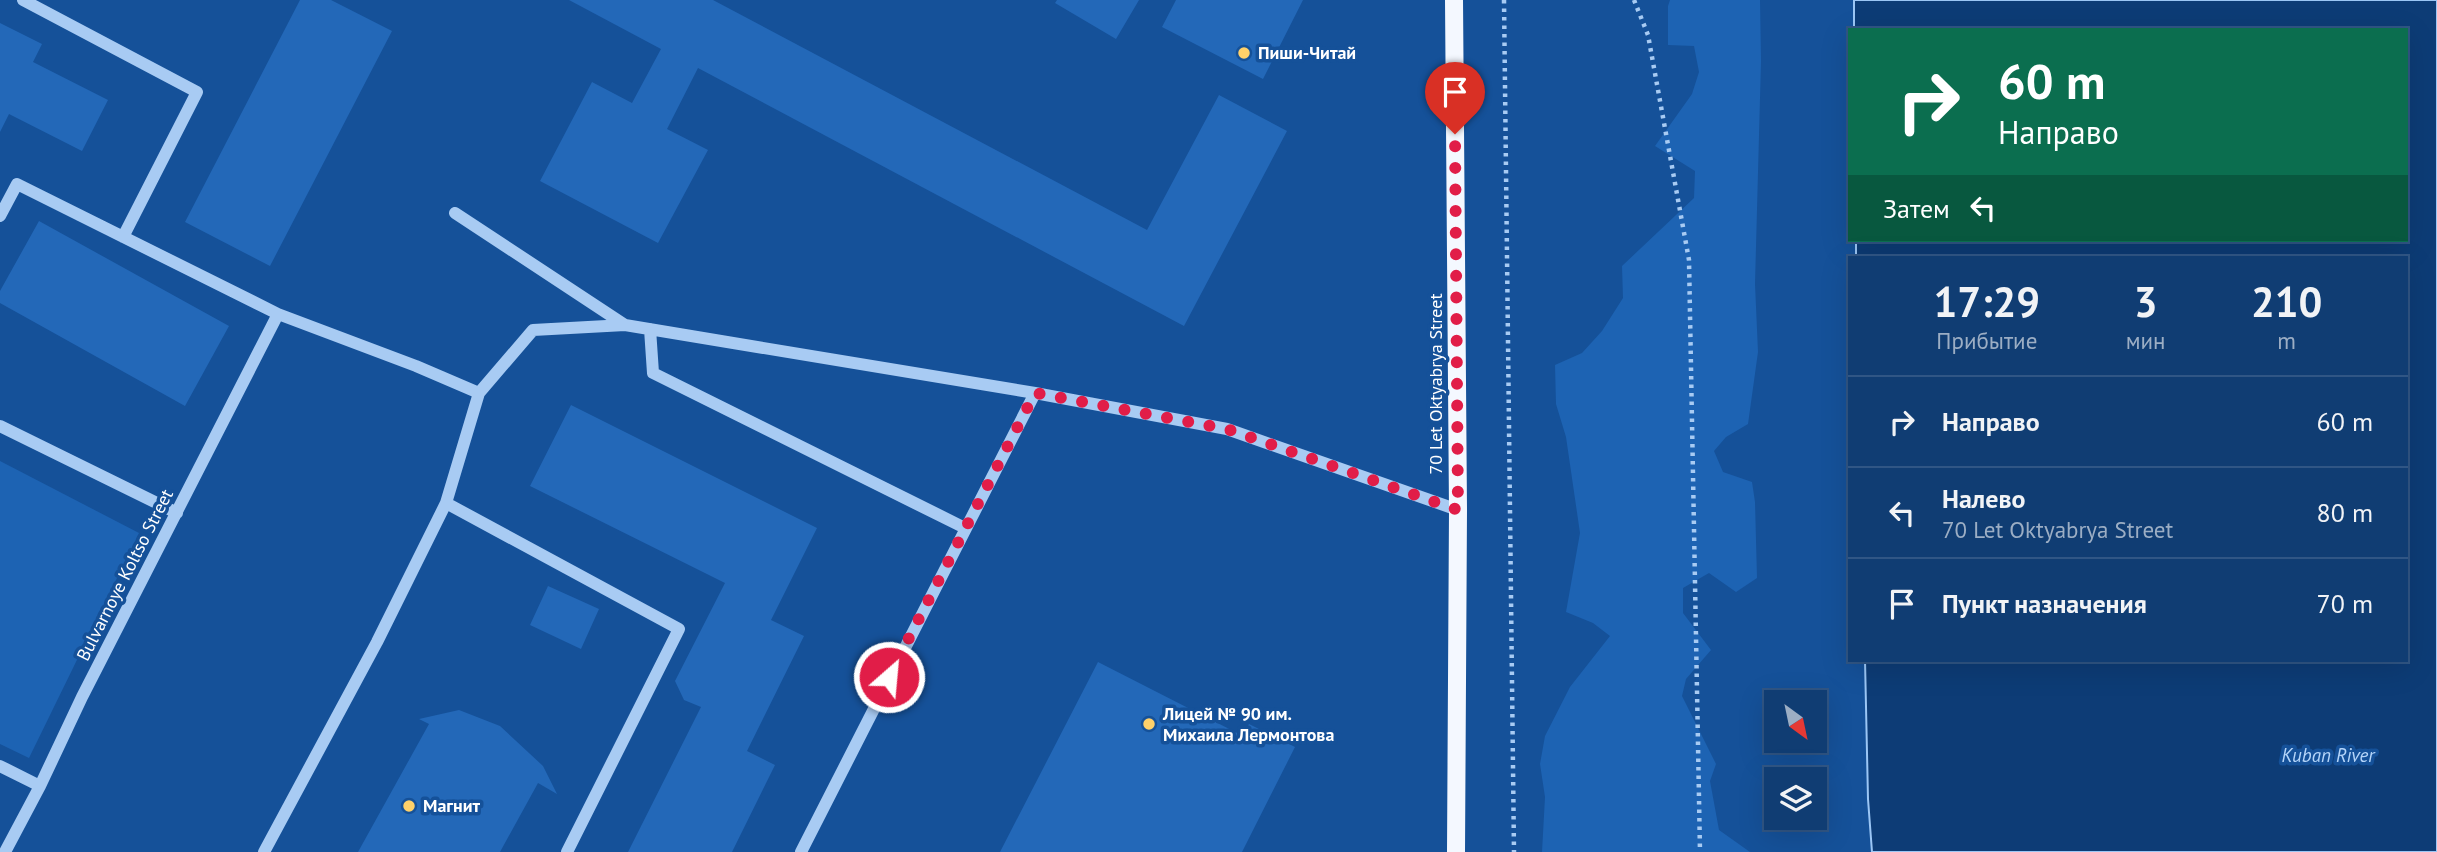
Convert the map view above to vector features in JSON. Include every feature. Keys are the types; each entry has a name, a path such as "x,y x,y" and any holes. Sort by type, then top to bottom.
{"main road":[{"name":"70 Let Oktyabrya Street","path":"1454,0 1458,510 1456,852"}],"street":[{"path":"23,0 197,92 123,237"},
{"path":"0,216 17,184 278,314 479,393"},
{"path":"455,212 625,325"},
{"name":"Bulvarnoye Koltso Street","path":"5,852 278,314"},
{"path":"264,852 377,642 446,503 479,393 533,330 625,325 1035,393 1227,429 1458,510"},
{"path":"650,329 653,373 965,528"},
{"path":"800,852 1035,393"},
{"path":"0,426 177,513"},
{"path":"446,503 679,629 567,852"},
{"path":"0,766 40,786"}],"path":[{"path":"1504,0 1514,852"},
{"path":"1634,0 1648,35 1689,260 1700,852"}],"shaded area":[{"path":"1670,0 1760,0 1755,284 1758,352 1748,424 1726,437 1714,451 1723,472 1752,482 1757,578 1736,592 1709,573 1683,588 1683,613 1711,650 1686,679 1682,696 1716,764 1710,781 1719,830 1750,852 1542,852 1545,797 1540,764 1545,736 1570,687 1610,636 1593,623 1566,612 1580,533 1566,437 1556,404 1555,365 1582,353 1602,331 1623,298 1622,266 1694,198 1695,171 1655,146 1692,94 1699,72 1694,46 1668,45"},
{"path":"0,461 139,533 29,758 0,744"}],"water":[{"name":"Kuban River","path":"1854,0 2437,0 2437,852 1872,852 1865,662 2408,662 2408,256 1856,256 1856,242 2408,242 2408,28 1854,28"}],"building":[{"path":"300,0 331,0 392,31 270,266 185,222"},
{"path":"569,0 713,0 1147,230 1219,95 1287,131 1184,326 698,68 667,129 708,150 658,243 540,181 592,82 632,103 661,49"},
{"path":"1057,0 1139,0 1116,39 1055,3"},
{"name":"Пиши-Читай","path":"1176,0 1303,0 1263,79 1162,27"},
{"path":"0,23 42,44 33,62 108,100 82,151 9,114 0,132"},
{"path":"39,221 229,326 185,406 0,303 0,291"},
{"path":"571,405 817,528 771,620 804,636 747,751 775,765 732,852 628,852 701,707 684,700 675,681 725,583 530,486"},
{"path":"548,586 599,609 581,649 530,625"},
{"path":"1098,662 1243,736 1249,724 1295,747 1242,852 1000,852"},
{"path":"459,710 500,726 543,766 557,794 538,783 500,852 358,852 429,724 419,719"}],"place":[{"name":"Пиши-Читай","path":"1244,53"},
{"name":"Лицей № 90 им. Михаила Лермонтова","path":"1149,724"},
{"name":"Магнит","path":"409,806"}],"route":[{"path":"889,677 1035,393 1227,429 1458,510 1455,134"}]}
